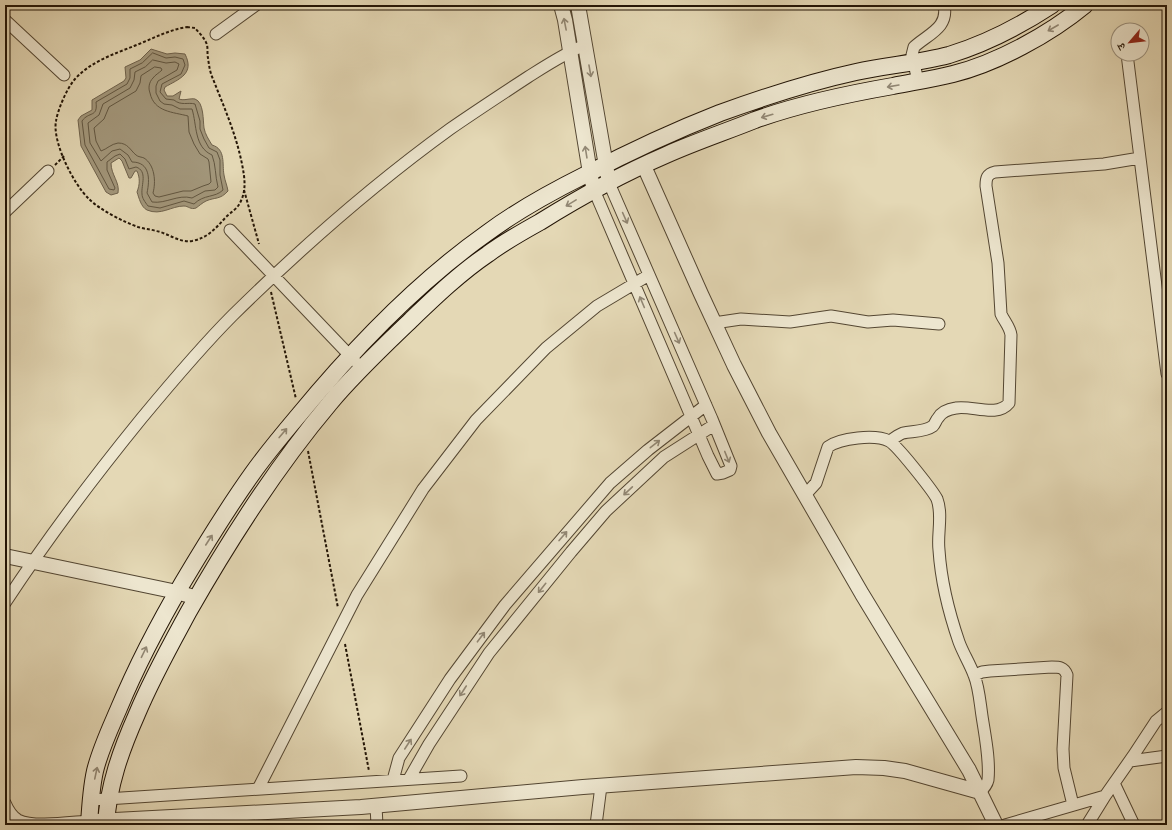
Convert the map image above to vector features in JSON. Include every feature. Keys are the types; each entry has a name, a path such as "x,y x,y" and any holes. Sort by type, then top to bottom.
{"main road":[{"path":"89,823 95,771 105,740 144,652 177,592 252,473 322,386 375,329 457,255 533,203 662,137 767,97 857,72 949,55 1012,29 1052,5"},
{"path":"106,822 108,799 114,773 125,741 153,676 211,572 266,488 331,402 362,368 431,301 486,255 594,190 666,155 760,118 846,95 956,74 1001,56 1060,24 1085,5"}],"street":[{"path":"216,34 256,5"},
{"path":"561,5 594,190 716,474 723,473 730,470 731,466 609,183 607,164 578,5"},
{"path":"918,81 912,55 914,47 936,31 942,22 945,12 944,5"},
{"path":"5,20 64,75"},
{"path":"5,603 32,562 112,456 170,385 232,316 271,278 391,173 432,142 466,118 570,51 585,45"},
{"path":"1128,62 1167,374"},
{"path":"890,441 902,434 933,426 943,412 947,410 970,407 1002,410 1009,403 1011,335 1010,330 1001,314 998,263 986,186 987,177 989,174 995,172 1104,164 1140,158"},
{"path":"644,166 714,323 769,433 862,594 969,770 996,825"},
{"path":"5,212 48,171"},
{"path":"230,230 271,278 362,368"},
{"path":"258,789 357,595 423,489 476,420 546,348 597,306 649,275"},
{"path":"714,323 741,319 790,322 831,316 868,322 893,320 939,324"},
{"path":"394,780 399,758 450,680 505,605 610,483 648,450 706,405"},
{"path":"409,779 429,744 489,653 570,552 606,511 664,457 714,425"},
{"path":"805,495 816,483 828,448 833,443 840,440 862,437 890,441 907,459 937,499 940,519 939,550 943,578 954,626 962,650 974,675 980,699 988,766 988,780 986,786 980,792"},
{"path":"5,556 177,592 197,598"},
{"path":"974,675 990,671 1061,667 1065,671 1067,675 1064,725 1064,768 1073,805"},
{"path":"1087,825 1156,721 1167,712"},
{"path":"1130,761 1167,756"},
{"path":"5,803 10,814 19,820 29,823 140,822 376,806 601,786 863,767 905,771 980,792"},
{"path":"91,800 461,776"},
{"path":"1114,783 1134,825"},
{"path":"596,825 601,786"},
{"path":"1005,825 1105,796"},
{"path":"376,806 377,825"}],"path":[{"path":"244,189 243,196 238,206 215,230 205,237 190,241 179,240 158,231 139,227 115,217 90,200 72,177 58,142 56,122 62,101 74,80 83,71 115,53 177,29 187,27 194,28 202,36 207,46 212,78 227,112 241,160 246,181 244,189 259,244"},
{"path":"271,278 300,414"}],"water":[{"path":"151,49 167,54 185,54 188,61 187,71 180,78 165,87 164,90 167,96 173,96 181,91 179,99 195,99 198,101 202,108 206,135 212,145 220,150 221,153 228,191 222,196 206,201 193,209 179,206 152,212 145,209 139,200 137,192 139,186 139,176 137,171 135,171 131,178 129,178 122,161 119,158 111,163 112,171 117,182 118,193 111,195 106,192 81,146 78,120 81,116 92,110 92,100 124,81 126,78 125,67 140,60"}]}
